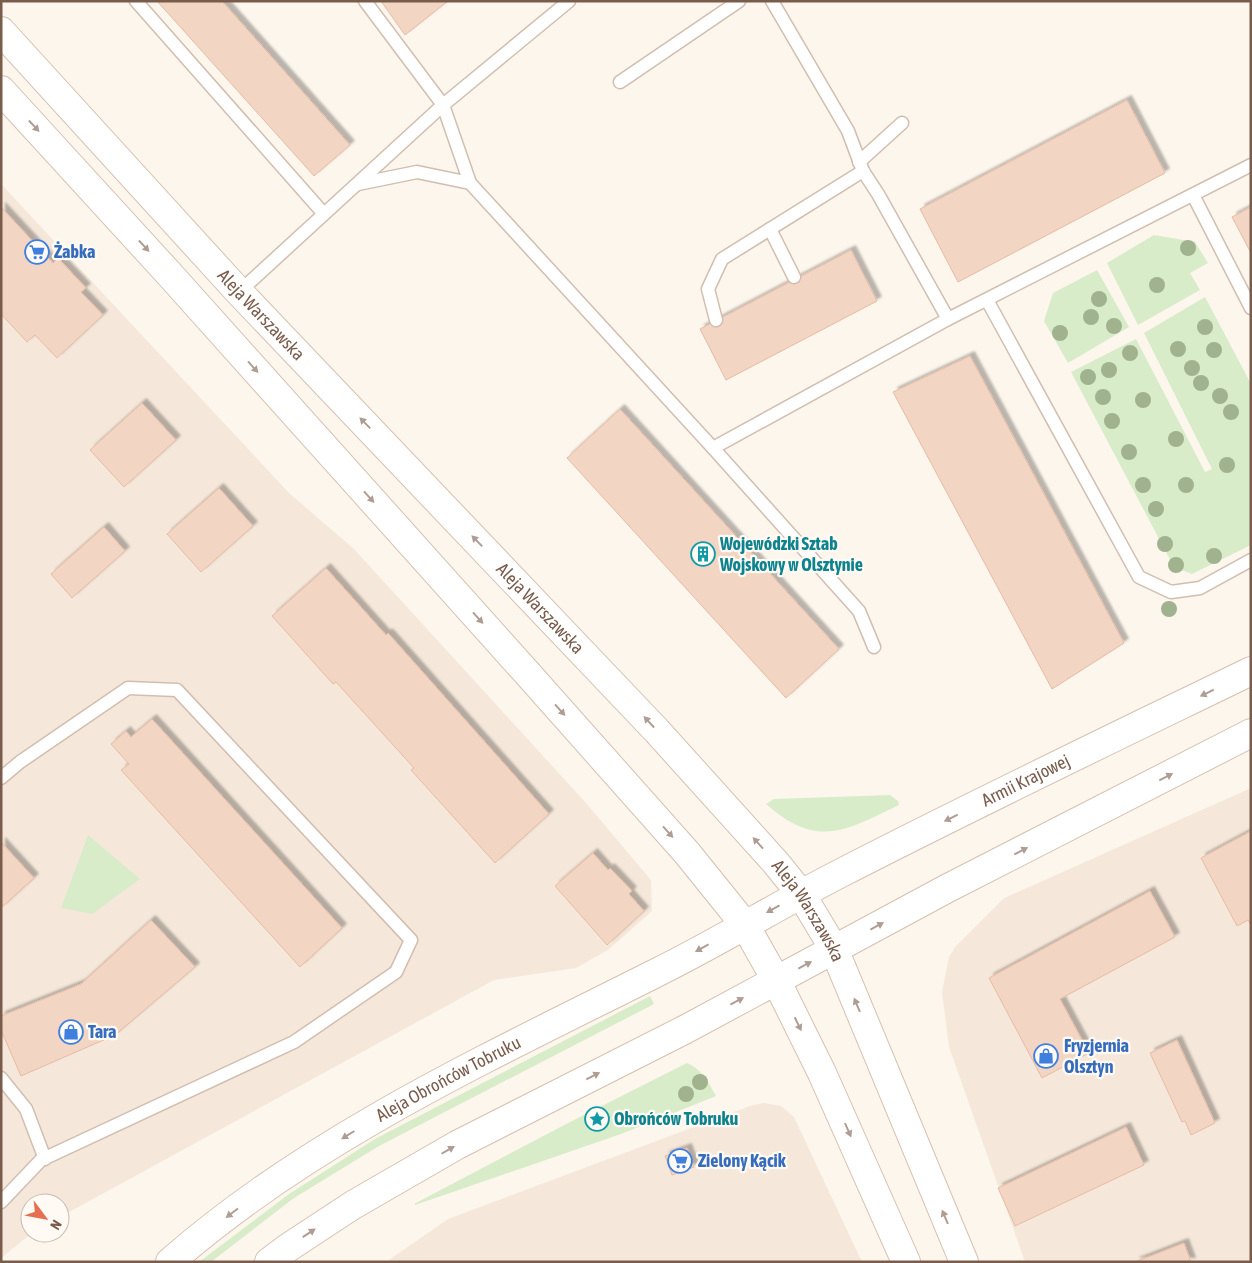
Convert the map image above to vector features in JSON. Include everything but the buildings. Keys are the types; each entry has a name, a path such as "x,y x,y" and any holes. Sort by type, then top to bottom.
{"main road":[{"name":"Aleja Warszawska","path":"1,31 239,292 650,724 776,863 801,894 834,949 964,1262"},
{"path":"1,90 172,277 528,674 687,853 745,925 776,980 828,1086 906,1262"},
{"name":"Armii Krajowej","path":"745,925 921,832 1251,671"},
{"path":"269,1262 353,1204 457,1145 686,1029 948,888 1251,733"},
{"name":"Aleja Obrońców Tobruku","path":"170,1262 271,1184 366,1124 560,1020 656,973 745,925"}],"lane":[{"path":"136,1 324,214"},
{"path":"365,1 443,106 470,183 713,448 859,611 874,647"},
{"path":"239,292 443,106 569,1"},
{"path":"620,82 739,1"},
{"path":"772,1 848,131 861,167 948,319"},
{"path":"716,320 708,289 722,259 861,167 902,123"},
{"path":"713,448 948,319 1251,165"},
{"path":"358,184 417,172 470,183"},
{"path":"1193,195 1251,308"},
{"path":"770,229 794,277"},
{"path":"987,300 1139,577 1171,592 1200,588 1251,560"},
{"path":"1,778 20,762 128,688 177,690 411,940 396,972 294,1042 41,1160 1,1202"},
{"path":"1,1078 26,1109 45,1158"}],"shaded area":[{"path":"1,184 289,493 354,549 586,803 651,880 652,911 608,950 576,968 494,980 70,1212 70,1193 20,1193 20,1243 1,1258"},
{"path":"1251,788 1251,1262 1025,1262 949,1047 942,992 949,957 956,946 1004,898"},
{"path":"764,1103 781,1106 794,1117 862,1262 386,1262 448,1219 750,1106"}],"green space":[{"path":"1154,235 1195,242 1208,263 1190,273 1200,290 1138,325 1107,263"},
{"path":"1097,270 1129,327 1068,363 1044,321 1053,293"},
{"path":"1205,297 1251,384 1251,545 1192,574 1174,567 1071,372 1136,339 1205,472 1212,469 1144,333"},
{"path":"890,795 898,801 899,805 863,822 831,831 816,831 801,827 784,818 766,804 774,799"},
{"path":"88,835 140,879 92,914 61,908"},
{"path":"650,996 654,1004 379,1146 294,1198 211,1262 199,1262 289,1194 375,1139"},
{"path":"687,1063 701,1073 716,1096 621,1134 414,1204 570,1122"}],"place":[{"name":"Żabka","path":"37,252"},
{"name":"Wojewódzki Sztab Wojskowy w Olsztynie","path":"703,554"},
{"name":"Tara","path":"71,1032"},
{"name":"Fryzjernia Olsztyn","path":"1046,1056"},
{"name":"Obrońców Tobruku","path":"597,1119"},
{"name":"Zielony Kącik","path":"680,1161"}]}
